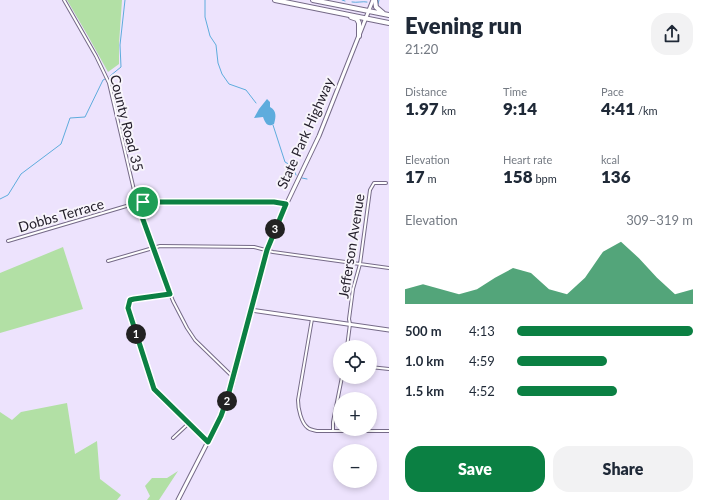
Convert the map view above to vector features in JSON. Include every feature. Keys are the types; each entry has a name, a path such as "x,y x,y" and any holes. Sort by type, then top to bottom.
{"highway":[{"path":"276,0 389,23"},
{"path":"314,8 314,0 388,15"},
{"path":"374,0 377,9 388,15"},
{"path":"343,14 355,18 359,22 359,36"}],"main road":[{"name":"State Park Highway","path":"178,500 208,442 225,404 267,250 286,204 319,136 374,0"},
{"path":"251,310 389,330"}],"street":[{"name":"County Road 35","path":"64,0 96,56 111,87 137,203 152,248 170,294 186,328 195,340 233,377"},
{"name":"Jefferson Avenue","path":"348,340 353,288 360,264 371,188 374,183 386,184"},
{"name":"Dobbs Terrace","path":"8,241 137,203 274,202 286,204"},
{"path":"108,260 162,246 226,247 254,248 389,268"},
{"path":"170,294 130,300 128,308 153,386 158,394 208,442"},
{"path":"312,319 298,405 304,423 308,429 317,431 333,431"},
{"path":"377,368 389,369"},
{"path":"173,438 188,423"},
{"path":"377,431 389,431"}],"green space":[{"path":"67,0 122,0 119,64 108,72 88,36"},
{"path":"63,247 83,309 0,333 0,273"},
{"path":"67,403 75,454 97,441 100,479 121,495 117,500 0,500 0,412 12,420 21,412"},
{"path":"178,471 159,500 147,500 150,496 145,486 152,478 167,478"}],"water":[{"path":"267,99 270,102 270,107 274,110 275,114 274,124 272,125 268,125 263,117 254,118"}],"waterway":[{"path":"110,76 121,67 120,45 125,0"},
{"path":"205,0 205,17 210,36 216,45 218,63 222,74 229,84 246,90 256,103"},
{"path":"378,4 379,0"},
{"path":"352,2 367,2"},
{"path":"0,199 8,195 21,174 61,144 70,118 85,117 103,80 105,79"},
{"path":"273,125 285,162 292,166 296,175"},
{"path":"302,178 307,179"}],"route":[{"path":"143,202 274,202 286,204 267,250 228,396 221,416 208,442 154,389 128,308 130,300 170,294 152,248 137,203 143,202"}]}
